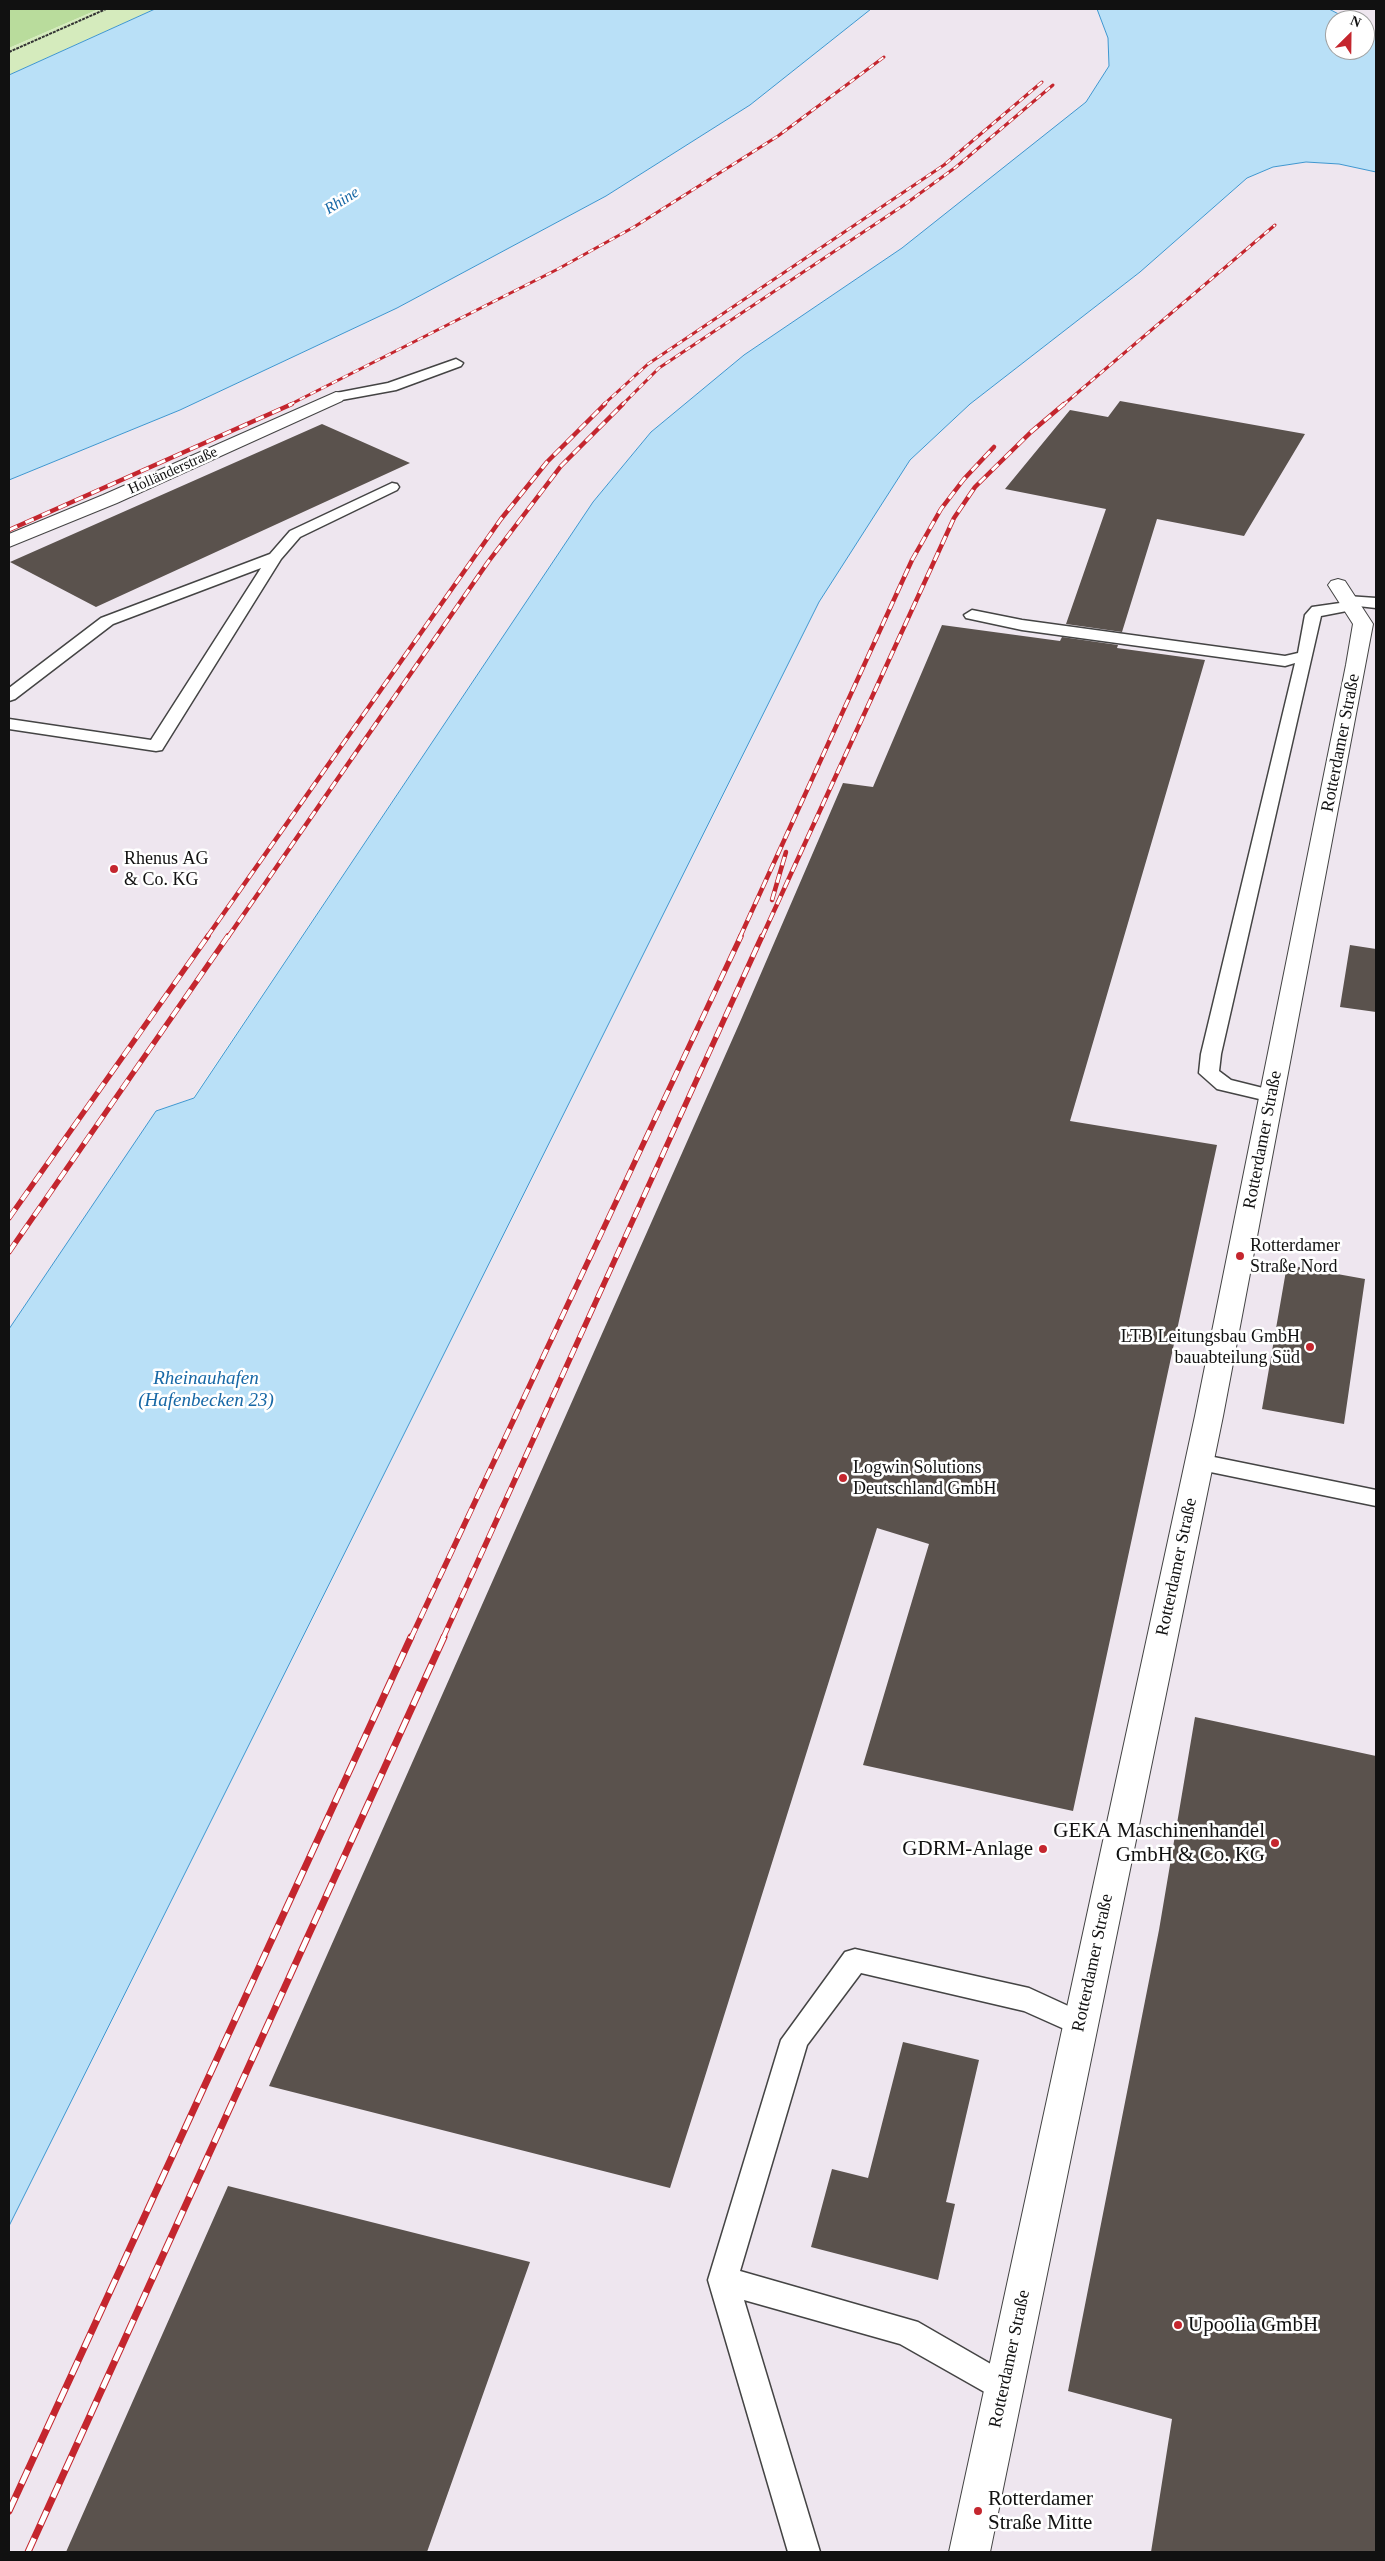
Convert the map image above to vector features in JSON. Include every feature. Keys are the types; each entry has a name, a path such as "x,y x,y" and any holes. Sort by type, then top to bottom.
{"street":[{"name":"Holländerstraße","path":"9,541 110,500 336,397"},
{"name":"Rotterdamer Straße","path":"969,2552 1199,1462 1363,624 1345,597"}],"lane":[{"path":"336,397 391,387 456,363"},
{"path":"9,724 156,746 276,557 294,534 392,487"},
{"path":"9,696 107,621 276,557"},
{"path":"1272,1096 1224,1085 1209,1073 1211,1054 1313,615 1318,610 1345,597 1376,603"},
{"path":"972,615 1022,625 1256,658 1286,661 1305,656"},
{"path":"1199,1462 1376,1498"},
{"path":"804,2552 723,2280 795,2040 855,1960 1029,2000 1080,2024"},
{"path":"723,2280 907,2332 1004,2388"}],"path":[{"path":"9,52 106,9"}],"shaded area":[{"path":"871,9 1097,9 1108,38 1109,66 1086,102 1045,138 902,248 744,355 651,432 593,502 193,1098 156,1111 9,1329 9,480 180,410 397,308 606,196 750,105"},
{"path":"1329,9 1376,9 1376,34 1375,10"},
{"path":"1306,162 1339,164 1376,172 1376,2552 9,2552 9,2226 819,602 910,460 970,404 1140,272 1247,178 1273,167"}],"green space":[{"path":"9,9 99,9 9,48"},
{"path":"99,9 155,9 9,75 9,48"}],"water":[{"name":"Rhine","path":"155,9 871,9 750,105 606,196 397,308 180,410 9,480 9,75"},
{"name":"Rheinauhafen (Hafenbecken 23)","path":"1097,9 1329,9 1331,10 1325,10 1325,60 1375,60 1376,34 1376,172 1339,164 1306,162 1273,167 1247,178 1140,272 970,404 910,460 819,602 9,2226 9,1329 156,1111 194,1098 593,502 651,432 744,355 902,248 1086,102 1109,66 1108,38"}],"building":[{"path":"1120,401 1305,434 1244,536 1157,519 1122,632 1066,624 1106,509 1005,489 1070,410 1108,417"},
{"path":"322,424 410,463 96,607 10,562"},
{"path":"942,625 1060,641 1062,637 1118,645 1117,648 1205,660 1070,1121 1217,1145 1073,1811 863,1765 929,1544 877,1528 670,2188 269,2086 740,1022 843,783 873,787"},
{"path":"1350,945 1376,949 1376,1012 1340,1007"},
{"path":"1287,1265 1365,1279 1344,1424 1262,1409"},
{"path":"1195,1717 1376,1756 1376,2552 1151,2552 1172,2419 1068,2391 1159,1930"},
{"path":"903,2042 979,2060 946,2202 955,2204 938,2280 811,2247 832,2169 868,2178"},
{"path":"228,2186 530,2262 427,2552 66,2552"}],"railway":[{"path":"289,405 558,269 634,227 778,136 884,57"},
{"path":"603,405 648,364 944,165 1042,82"},
{"path":"228,937 488,562 561,466 659,368 904,205 956,167 1053,85"},
{"path":"1063,405 1275,225"},
{"path":"9,530 292,404"},
{"path":"207,937 501,519 547,462 605,404"},
{"path":"762,937 954,518 975,487 1031,432 1064,404"},
{"path":"740,937 912,560 941,509 964,479 994,447"},
{"path":"772,900 786,852"},
{"path":"9,1218 208,936"},
{"path":"9,1252 228,936"},
{"path":"411,1638 741,936"},
{"path":"443,1638 762,936"},
{"path":"9,2511 411,1637"},
{"path":"28,2552 444,1637"}],"place":[{"name":"Rhenus AG & Co. KG","path":"114,869"},
{"name":"Rotterdamer Straße Nord","path":"1240,1256"},
{"name":"LTB Leitungsbau GmbH bauabteilung Süd","path":"1310,1347"},
{"name":"Logwin Solutions Deutschland GmbH","path":"843,1478"},
{"name":"GEKA Maschinenhandel GmbH & Co. KG","path":"1275,1843"},
{"name":"GDRM-Anlage","path":"1043,1849"},
{"name":"Upoolia GmbH","path":"1178,2325"},
{"name":"Rotterdamer Straße Mitte","path":"978,2511"}]}
